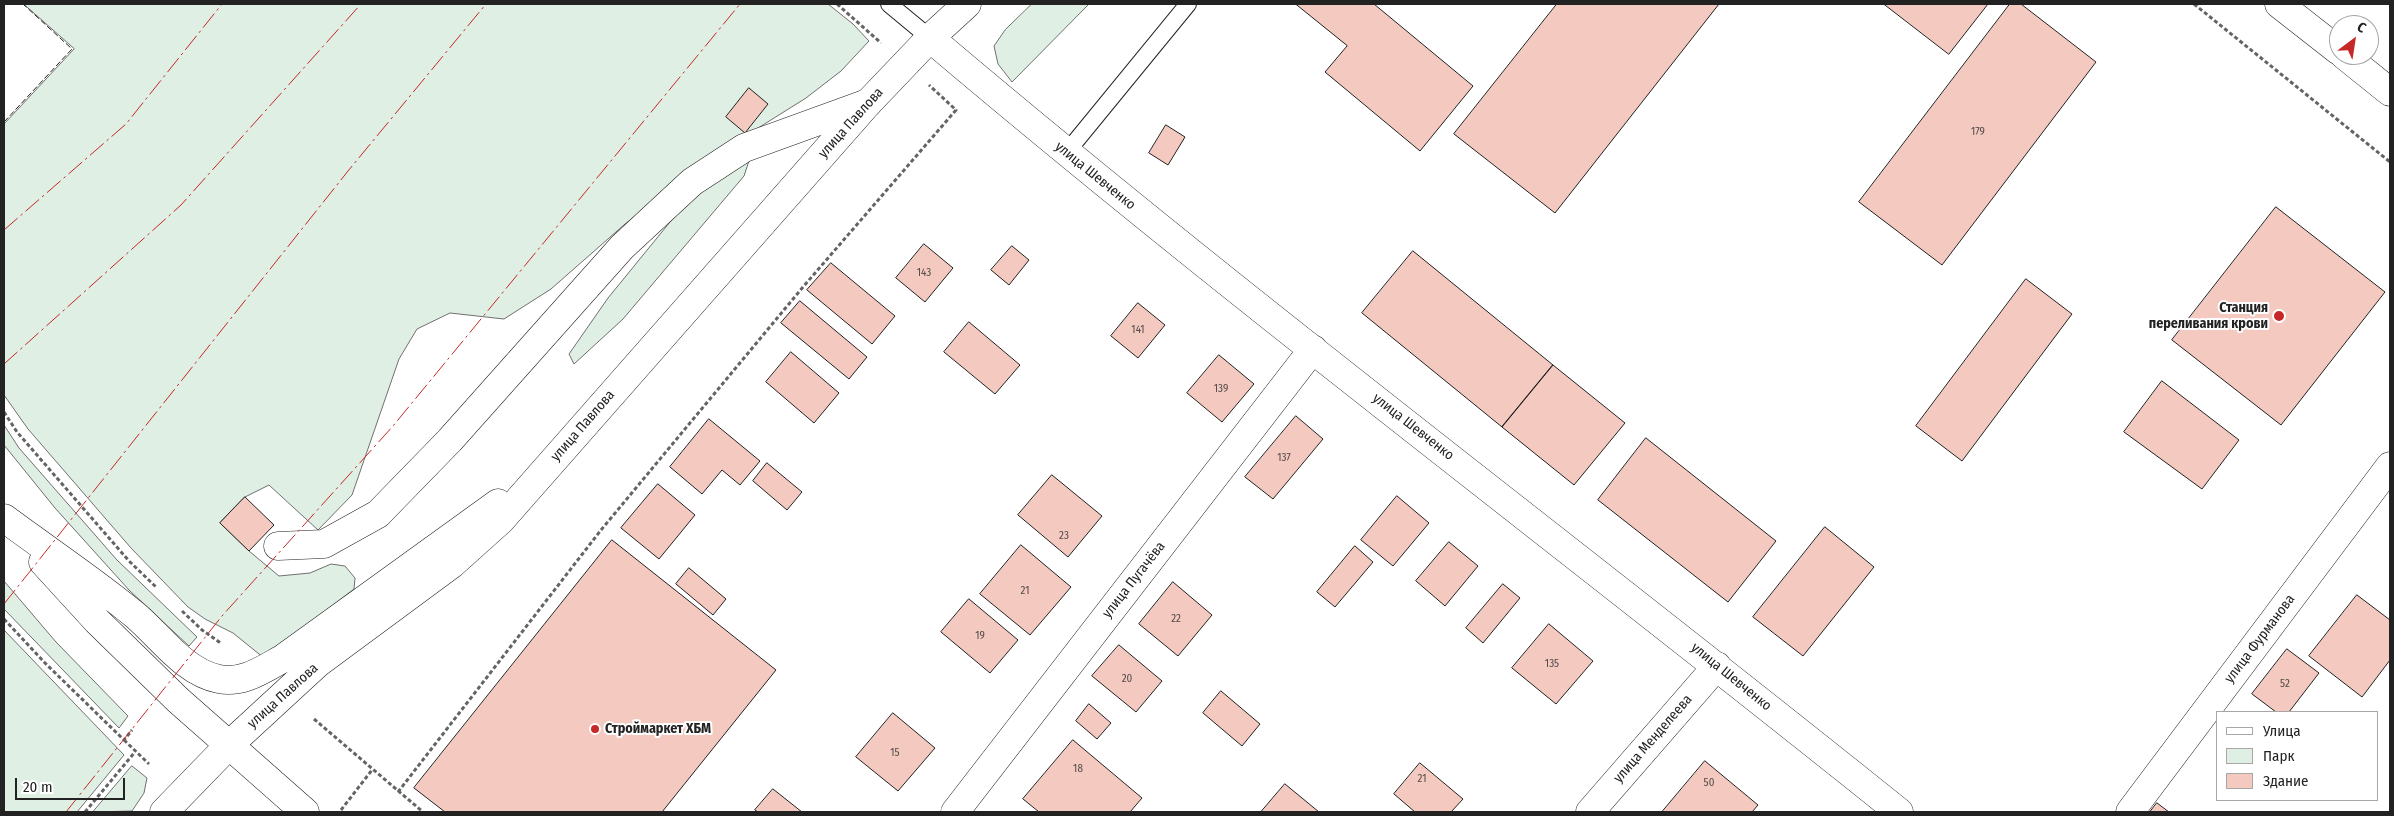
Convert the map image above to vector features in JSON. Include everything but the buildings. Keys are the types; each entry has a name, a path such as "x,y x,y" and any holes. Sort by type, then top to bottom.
{"street":[{"name":"улица Павлова","path":"164,812 229,745 318,663 452,564 501,520 868,103 930,38 967,4"},
{"path":"2279,4 2329,43"},
{"name":"улица Шевченко","path":"930,38 1066,153 1717,666 1899,812"},
{"path":"2356,65 2390,92"},
{"path":"278,546 324,544 378,514 450,440 622,247 692,182 744,148 868,103"},
{"name":"улица Пугачёва","path":"955,812 1313,348"},
{"name":"улица Фурманова","path":"2130,812 2390,466"},
{"path":"4,518 135,615 196,672 221,680 234,680 249,677 282,659 480,515 539,476"},
{"path":"4,518 97,621 178,700 305,812"},
{"name":"улица Менделеева","path":"1590,812 1717,666"}],"lane":[{"path":"889,4 930,38"},
{"path":"1066,153 1188,4"}],"path":[{"path":"398,792 601,530 803,287 956,110 837,4"},
{"path":"2194,4 2390,162"},
{"path":"4,412 17,432 128,561 162,592"},
{"path":"175,605 202,630 225,646"},
{"path":"4,619 45,663 149,764"},
{"path":"314,719 423,812"},
{"path":"124,740 132,730"},
{"path":"85,812 135,752"},
{"path":"340,810 372,770"}],"green space":[{"path":"24,4 828,4 853,24 869,41 841,71 806,98 707,160 625,224 551,289 504,319 450,313 417,329 399,359 352,495 318,530 269,485 245,497 220,523 279,576 310,573 331,564 345,566 355,578 354,589 264,658 233,633 205,619 188,607 131,548 28,429 4,395 4,124 74,49"},
{"path":"1032,4 1089,4 1012,82 998,64 994,46 1005,30"},
{"path":"749,161 744,176 623,319 574,364 569,354 608,298 670,222 710,180"},
{"path":"4,425 19,448 117,560 197,637 189,646 129,590 55,508 4,445"},
{"path":"4,581 56,642 128,716 119,728 4,609"},
{"path":"4,630 124,755 77,812 4,812"},
{"path":"132,766 147,778 144,793 132,811 93,812"}],"fence":[{"path":"4,122 72,49 23,4"}],"power":[{"path":"4,230 126,124 222,4"},
{"path":"4,364 181,205 361,4"},
{"path":"4,604 348,171 486,4"},
{"path":"66,812 222,616 393,426 740,4"}],"place":[{"name":"Станция переливания крови","path":"2279,316"},
{"name":"Строймаркет ХБМ","path":"595,729"}]}
